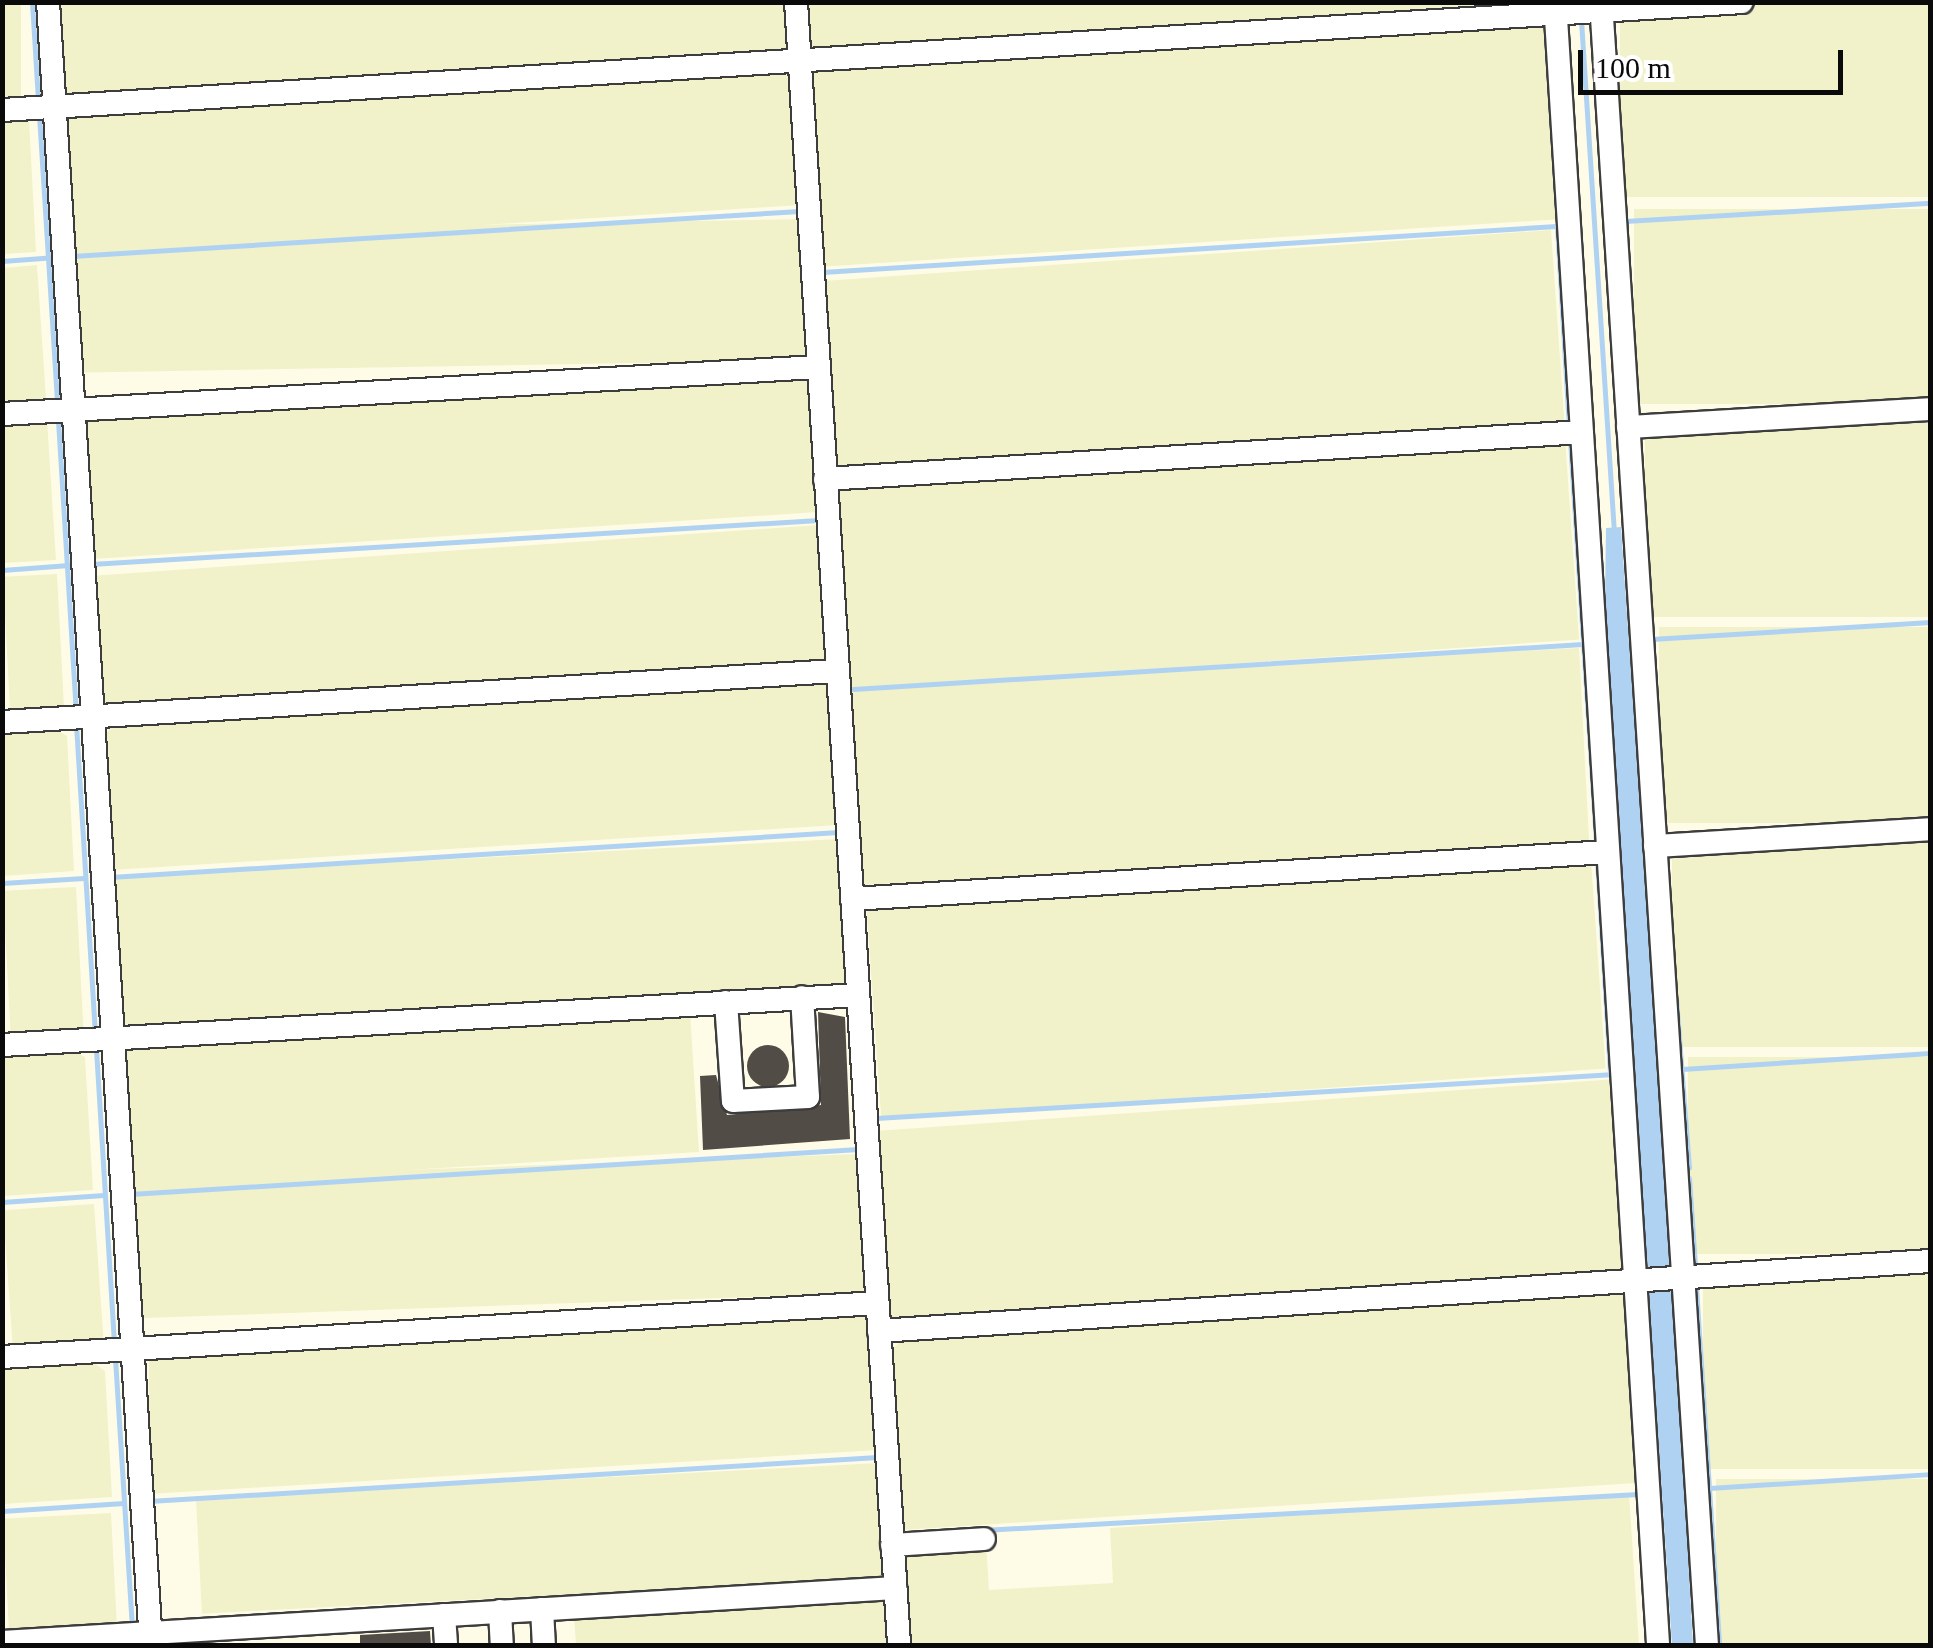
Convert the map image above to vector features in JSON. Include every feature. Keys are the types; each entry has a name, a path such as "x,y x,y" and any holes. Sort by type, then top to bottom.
{"street":[{"path":"48,2 44,107 141,1636"},
{"path":"796,2 898,1646"},
{"path":"2,110 799,62 1558,9 1742,2"},
{"path":"1599,8 1707,1646"},
{"path":"1558,9 1608,852 1641,1280 1658,1646"},
{"path":"2,414 818,366"},
{"path":"1628,427 1930,409"},
{"path":"825,479 1582,432"},
{"path":"2,722 838,671"},
{"path":"1655,846 1930,829"},
{"path":"852,899 1608,852"},
{"path":"2,1045 858,994"},
{"path":"726,1002 733,1101 808,1097 802,998"},
{"path":"879,1331 1930,1261"},
{"path":"2,1357 877,1303"},
{"path":"892,1545 984,1539"},
{"path":"2,1642 327,1634 444,1615 895,1588"},
{"path":"542,1609 544,1646"},
{"path":"500,1612 502,1646"},
{"path":"444,1615 446,1646"}],"green space":[{"path":"1547,2 811,55 802,3"},
{"path":"3,3 21,3 21,103 3,103"},
{"path":"56,3 788,3 791,49 67,101"},
{"path":"1620,3 1930,3 1930,197 1620,197"},
{"path":"1543,22 1562,219 818,267 806,76 814,67"},
{"path":"780,72 791,78 800,205 72,251 64,125 73,116"},
{"path":"29,119 36,252 3,254 3,121"},
{"path":"1634,209 1930,209 1930,404 1634,404"},
{"path":"804,219 806,360 75,373 72,232"},
{"path":"1551,230 1565,429 834,480 820,281"},
{"path":"37,265 46,399 3,410 3,268"},
{"path":"810,376 818,512 92,559 82,426 90,417"},
{"path":"1645,418 1930,418 1930,617 1645,617"},
{"path":"47,420 56,560 3,563 3,423"},
{"path":"1565,438 1579,640 845,691 831,489"},
{"path":"819,525 828,661 103,711 94,576"},
{"path":"57,574 64,713 10,716 3,577"},
{"path":"1659,627 1930,627 1930,823 1659,823"},
{"path":"1579,648 1589,847 854,885 844,687"},
{"path":"829,681 838,825 112,870 105,735 112,726"},
{"path":"53,728 67,736 74,871 3,876 3,732"},
{"path":"1672,837 1930,837 1930,1047 1672,1047"},
{"path":"839,839 847,988 120,1026 112,877"},
{"path":"1591,860 1606,1068 881,1119 867,911"},
{"path":"76,887 84,1034 11,1038 3,891"},
{"path":"690,1012 699,1152 132,1187 124,1056 132,1046"},
{"path":"69,1049 85,1057 93,1190 3,1196 3,1053"},
{"path":"1688,1057 1930,1057 1930,1254 1688,1254"},
{"path":"1617,1079 1630,1270 888,1321 875,1131"},
{"path":"859,1154 864,1293 136,1318 131,1179"},
{"path":"94,1204 104,1343 13,1349 3,1210"},
{"path":"1703,1271 1930,1271 1930,1469 1703,1469"},
{"path":"1624,1292 1636,1483 901,1530 891,1350 907,1336"},
{"path":"860,1315 870,1318 878,1450 149,1494 149,1359"},
{"path":"91,1361 105,1371 112,1497 3,1504 3,1366"},
{"path":"879,1463 885,1578 202,1614 196,1499"},
{"path":"1716,1479 1930,1479 1930,1645 1716,1645"},
{"path":"1629,1494 1639,1645 904,1645 904,1549 986,1543 989,1590 1113,1583 1110,1528"},
{"path":"111,1513 117,1630 9,1635 3,1519"},
{"path":"879,1597 888,1602 891,1645 576,1645 574,1617"}],"water":[{"path":"1621,527 1672,1265 1693,1645 1672,1645 1634,1073 1605,601 1606,528"}],"building":[{"path":"818,1012 845,1017 850,1139 703,1150 700,1076 716,1075 727,1115 821,1105"},
{"path":"768,1045 783,1051 789,1066 783,1081 768,1087 753,1081 747,1066 753,1051"},
{"path":"430,1631 431,1646 360,1646 360,1635"}],"waterway":[{"path":"32,2 38,99"},
{"path":"1581,20 1614,533"},
{"path":"39,115 57,404"},
{"path":"1625,221 1930,203"},
{"path":"72,256 800,211"},
{"path":"822,272 1557,226 1569,427"},
{"path":"2,261 56,257"},
{"path":"58,420 76,713"},
{"path":"1570,440 1596,845"},
{"path":"91,564 819,520"},
{"path":"2,570 69,565"},
{"path":"1651,639 1930,622"},
{"path":"853,689 1583,644"},
{"path":"76,724 95,1033"},
{"path":"110,877 839,832"},
{"path":"1597,860 1610,1074"},
{"path":"2,883 84,878"},
{"path":"1676,999 1689,1168"},
{"path":"96,1049 114,1342"},
{"path":"1682,1069 1930,1053"},
{"path":"876,1118 1614,1074"},
{"path":"130,1194 859,1149"},
{"path":"1689,1178 1695,1267"},
{"path":"2,1202 104,1195"},
{"path":"1696,1287 1719,1646"},
{"path":"115,1358 132,1626"},
{"path":"149,1501 878,1457"},
{"path":"1709,1488 1930,1474"},
{"path":"983,1530 1638,1494"},
{"path":"2,1511 124,1503"}]}
